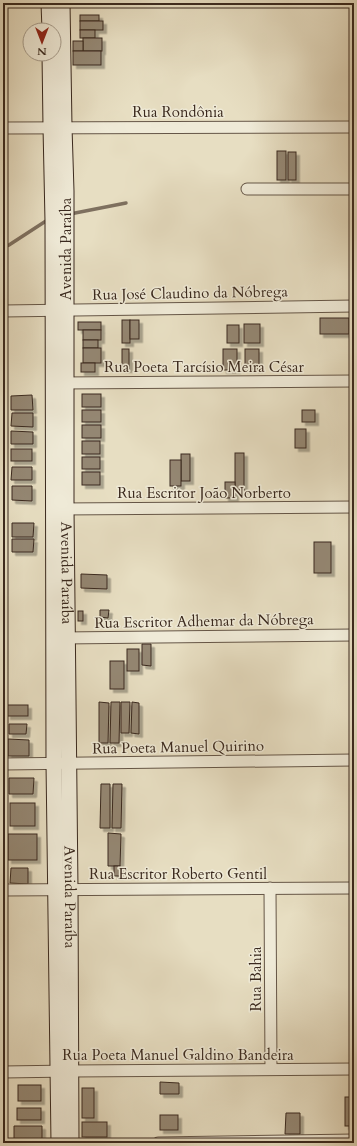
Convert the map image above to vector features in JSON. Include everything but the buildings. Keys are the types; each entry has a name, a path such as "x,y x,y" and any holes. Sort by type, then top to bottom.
{"street":[{"path":"49,3 50,22"},
{"name":"Avenida Paraíba","path":"58,1143 64,1071 60,310 59,220 57,199 57,127 62,3"},
{"name":"Avenida Paraíba","path":"51,62 57,127"},
{"name":"Rua Rondônia","path":"3,128 354,127"},
{"path":"247,190 354,189"},
{"name":"Rua José Claudino da Nóbrega","path":"3,311 354,306"},
{"name":"Rua Poeta Tarcísio Meira César","path":"60,383 354,380"},
{"name":"Rua Escritor João Norberto","path":"60,509 354,507"},
{"name":"Rua Escritor Adhemar da Nóbrega","path":"61,638 354,635"},
{"name":"Rua Poeta Manuel Quirino","path":"3,764 354,760"},
{"name":"Rua Bahia","path":"270,888 271,1069"},
{"name":"Rua Escritor Roberto Gentil","path":"3,890 354,888"},
{"name":"Rua Poeta Manuel Galdino Bandeira","path":"3,1072 354,1069"},
{"name":"Avenida Paraíba","path":"64,1071 71,1143"},
{"path":"158,1143 354,1140"}],"waterway":[{"path":"70,214 126,203"},
{"path":"3,247 9,245 49,219"}]}
